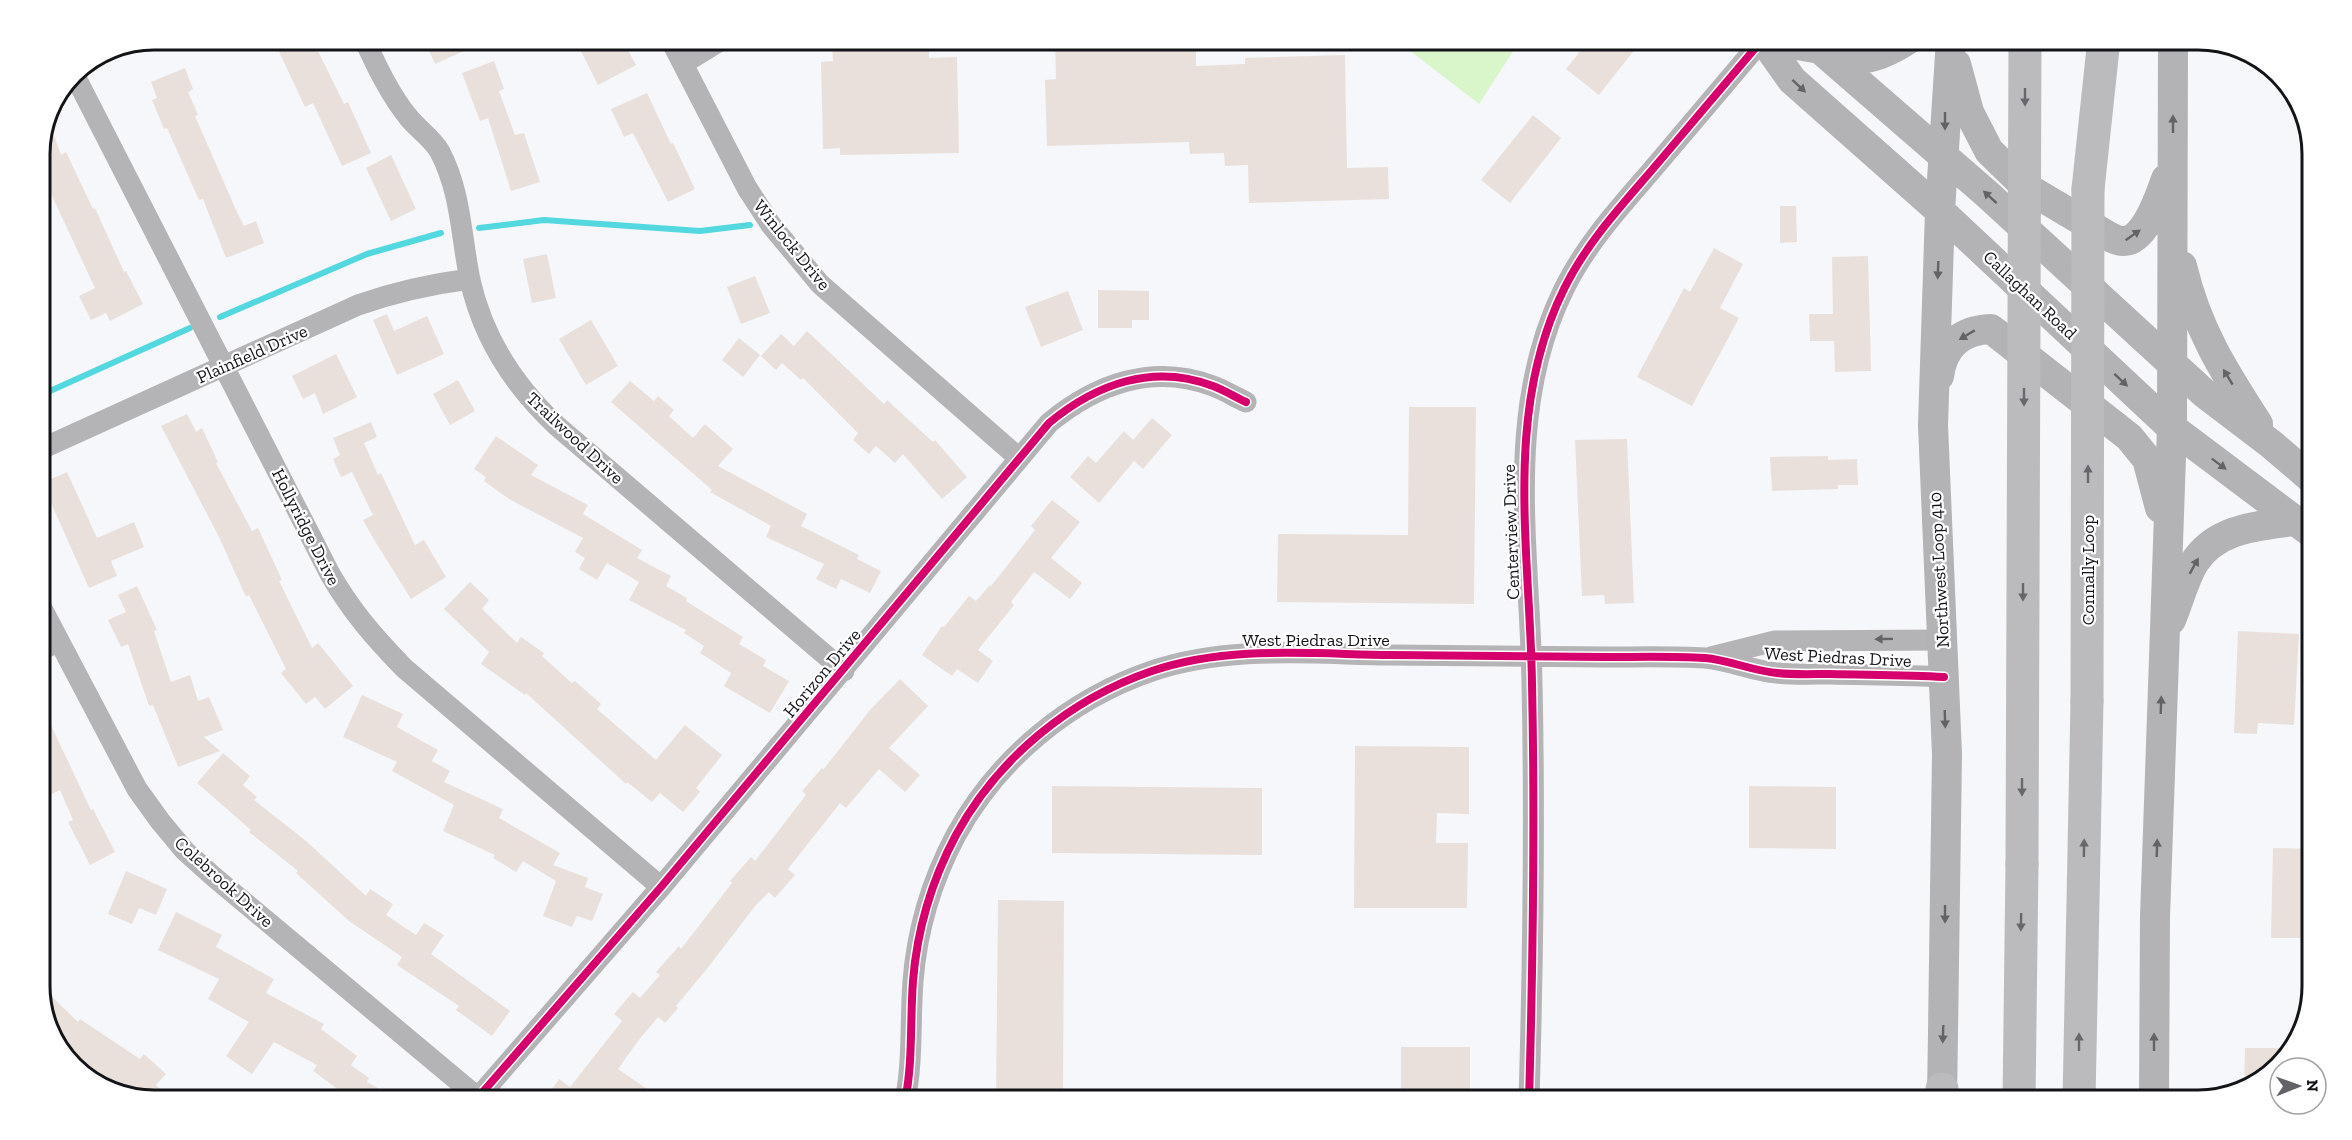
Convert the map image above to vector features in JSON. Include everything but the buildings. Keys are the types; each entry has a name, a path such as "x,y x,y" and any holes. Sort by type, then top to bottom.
{"highway":[{"path":"2019,1090 2025,50"},
{"name":"Connally Loop","path":"2079,1090 2087,700 2086,50"},
{"path":"2088,189 2103,50"}],"main road":[{"name":"Callaghan Road","path":"1771,50 1792,80 1940,211 2172,428 2302,526"},
{"path":"1822,50 1944,156 2204,393 2302,471"},
{"path":"1825,50 1843,58 1867,58 1891,50"},
{"name":"Northwest Loop 410","path":"1942,1090 1947,754 1933,425 1940,211 1950,50"},
{"path":"1953,50 1969,112 1989,151 2027,188 2108,236 2122,242 2132,239 2145,225 2155,210 2173,159"},
{"path":"2154,1090 2155,917 2172,428 2173,50"},
{"path":"2172,224 2190,298 2208,343 2271,444"},
{"path":"1933,425 1941,361 1948,348 1976,329 1991,329 2129,437 2147,459 2168,537"},
{"path":"2164,639 2194,563 2209,545 2229,533 2250,527 2302,528"}],"street":[{"name":"Trailwood Drive","path":"370,50 408,118 439,149 457,199 470,279 480,313 490,339 504,363 537,407 844,671"},
{"name":"Winlock Drive","path":"676,50 747,188 771,225 820,284 1019,458"},
{"path":"684,63 705,50"},
{"name":"Centerview Drive","path":"1529,1090 1532,988 1531,656 1523,458 1526,418 1543,340 1564,289 1589,245 1754,50"},
{"name":"Hollyridge Drive","path":"78,82 346,603 366,630 404,668 661,887"},
{"name":"Plainfield Drive","path":"50,445 358,305 396,292 470,279"},
{"name":"Horizon Drive","path":"487,1090 844,671 1049,423 1071,404 1100,389 1131,380 1180,378 1211,386 1246,402"},
{"name":"Colebrook Drive","path":"50,624 137,789 185,850 466,1090"},
{"name":"West Piedras Drive","path":"1708,658 1775,641 1942,640"},
{"path":"50,646 59,641"},
{"name":"West Piedras Drive","path":"907,1090 913,980 918,942 927,905 940,869 957,834 977,801 1001,770 1052,724 1119,684 1152,671 1188,661 1263,652 1708,658 1775,673 1944,677"}],"green space":[{"path":"1409,50 1514,50 1479,104"}],"waterway":[{"path":"479,228 544,220 700,231 750,225"},
{"path":"220,317 367,254 441,233"},
{"path":"50,391 190,328"}],"cycle path":[{"path":"1529,1090 1533,787 1532,683 1524,483 1533,384 1545,336 1564,289 1593,241 1754,50"},
{"path":"485,1090 661,887 1049,423 1067,409 1106,388 1147,377 1191,379 1246,402"},
{"path":"907,1090 913,981 918,943 933,888 956,835 973,807 993,781 1039,735 1065,715 1093,698 1152,671 1210,657 1300,653 1693,657 1714,659 1783,674 1944,677"}]}
